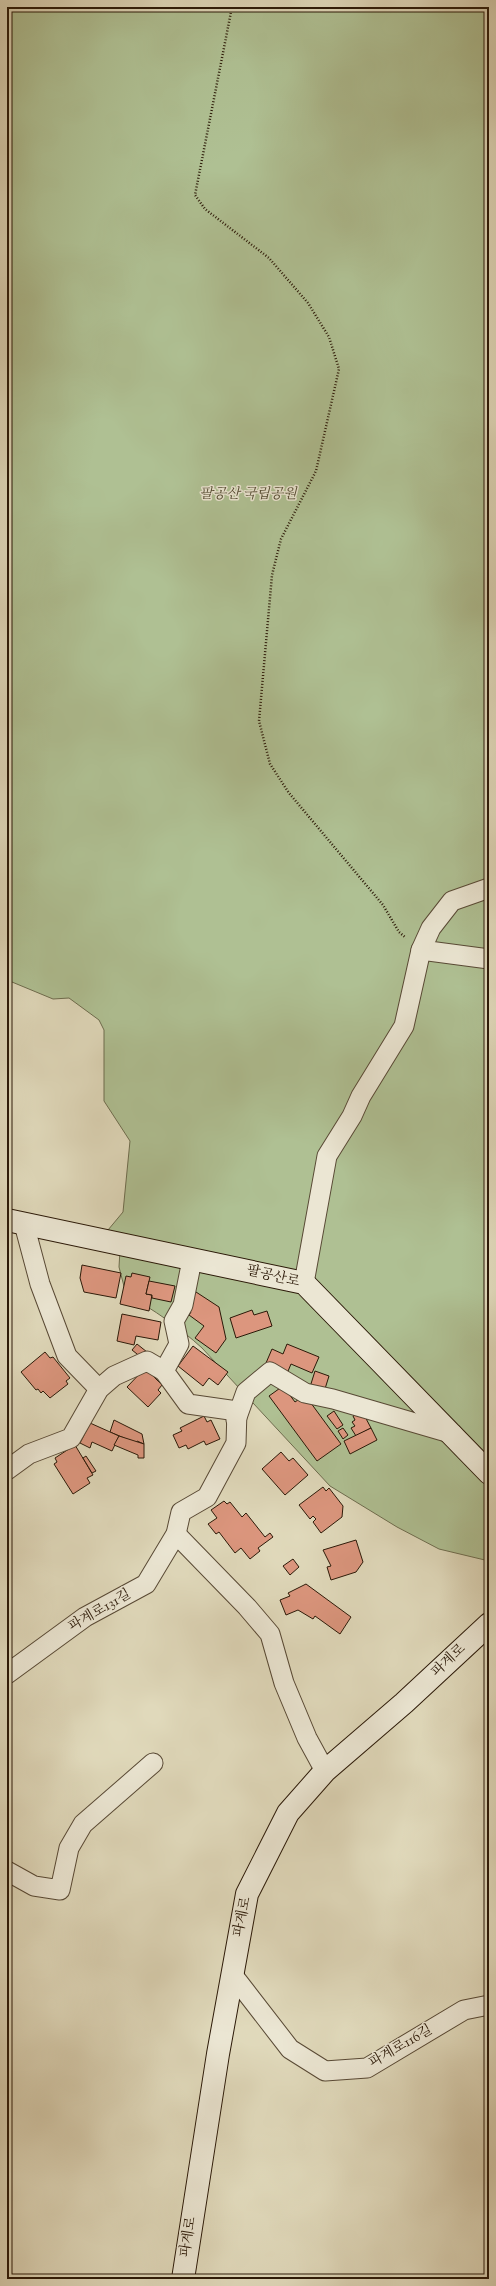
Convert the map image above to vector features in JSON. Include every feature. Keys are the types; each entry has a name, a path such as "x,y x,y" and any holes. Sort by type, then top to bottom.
{"main road":[{"name":"팔공산로","path":"15,1222 304,1283 453,1434 489,1473"},
{"name":"파계로","path":"183,2279 232,1974 247,1894 288,1813 325,1771 404,1703 489,1624"}],"street":[{"path":"304,1283 327,1156 352,1116 361,1096 404,1026 421,950 431,928 452,901 489,888"},
{"path":"421,950 489,960"},
{"path":"15,1222 67,1356 99,1388"},
{"path":"164,1371 179,1344 174,1321 183,1305 192,1260"},
{"path":"7,1470 29,1454 72,1438 99,1388 114,1376 148,1361 164,1371 188,1404 237,1411 236,1420"},
{"name":"파계로131길","path":"7,1674 85,1617 146,1584 176,1534 181,1512 207,1497 236,1443 236,1420 246,1392 270,1372 304,1393 333,1399 453,1434"},
{"path":"176,1534 247,1606 270,1634 284,1683 307,1738 325,1771"},
{"path":"7,1871 34,1886 60,1890 69,1848 83,1824 153,1763"},
{"name":"파계로116길","path":"232,1974 290,2049 325,2071 367,2068 464,2010 489,2004"}],"path":[{"path":"232,7 195,195 205,210 269,258 308,303 330,337 339,369 316,471 281,539 272,575 259,720 270,764 289,793 383,905 399,932 421,950"}],"green space":[{"name":"팔공산 국립공원","path":"7,7 489,7 489,1561 439,1549 397,1527 330,1486 202,1348 166,1319 126,1294 119,1267 120,1250 108,1230 123,1212 130,1141 104,1101 104,1030 99,1020 69,998 53,999 12,982 7,987"}],"building":[{"path":"82,1265 121,1273 116,1298 84,1292 80,1278"},
{"path":"132,1273 150,1277 146,1294 152,1295 149,1311 120,1304 126,1276 131,1277"},
{"path":"149,1281 175,1286 171,1302 152,1298 152,1295 146,1294"},
{"path":"196,1292 219,1307 226,1339 216,1353 195,1338 204,1326 189,1315 191,1312 185,1309"},
{"path":"252,1310 254,1315 267,1311 272,1326 236,1338 230,1318"},
{"path":"122,1314 161,1322 158,1340 136,1336 134,1345 117,1341"},
{"path":"137,1344 147,1352 142,1358 132,1350"},
{"path":"287,1344 319,1357 312,1373 291,1364 286,1376 275,1371 266,1363 272,1349 283,1354"},
{"path":"193,1346 228,1372 218,1385 209,1378 203,1386 178,1366"},
{"path":"45,1352 50,1358 53,1357 70,1378 66,1381 68,1384 50,1398 43,1391 41,1393 38,1389 36,1390 21,1372"},
{"path":"147,1366 152,1375 162,1385 158,1390 161,1393 148,1407 127,1387"},
{"path":"315,1371 329,1376 324,1392 310,1387"},
{"path":"283,1386 295,1402 305,1395 341,1444 317,1461 269,1396"},
{"path":"334,1411 343,1425 337,1429 327,1416"},
{"path":"362,1411 371,1428 356,1436 351,1428 355,1426 352,1422 355,1420 353,1416"},
{"path":"204,1416 207,1422 211,1420 220,1439 206,1445 204,1441 188,1449 186,1445 179,1448 173,1435 182,1431 180,1428"},
{"path":"114,1420 142,1434 144,1444 137,1441 136,1443 110,1432"},
{"path":"90,1423 119,1436 112,1451 92,1442 90,1448 80,1443"},
{"path":"343,1428 348,1435 343,1439 338,1431"},
{"path":"371,1428 377,1440 350,1454 344,1441"},
{"path":"119,1436 144,1444 144,1458 138,1458 138,1455 114,1445"},
{"path":"75,1445 93,1475 87,1478 90,1483 73,1494 54,1464 57,1462 55,1458"},
{"path":"281,1452 289,1461 293,1458 308,1475 285,1495 262,1469"},
{"path":"86,1456 96,1471 92,1473 83,1458"},
{"path":"323,1487 326,1491 329,1488 343,1506 342,1517 321,1533 313,1522 316,1519 313,1516 310,1519 299,1505"},
{"path":"224,1501 227,1504 230,1502 242,1517 246,1513 265,1537 270,1533 273,1537 258,1548 260,1551 250,1559 241,1548 235,1553 219,1532 216,1534 208,1524 217,1518 211,1510"},
{"path":"356,1540 363,1562 356,1572 331,1580 327,1567 331,1566 323,1550"},
{"path":"293,1559 299,1567 290,1575 283,1566"},
{"path":"306,1584 351,1617 340,1634 315,1616 313,1619 298,1610 286,1615 280,1600 290,1596 288,1593"}]}
